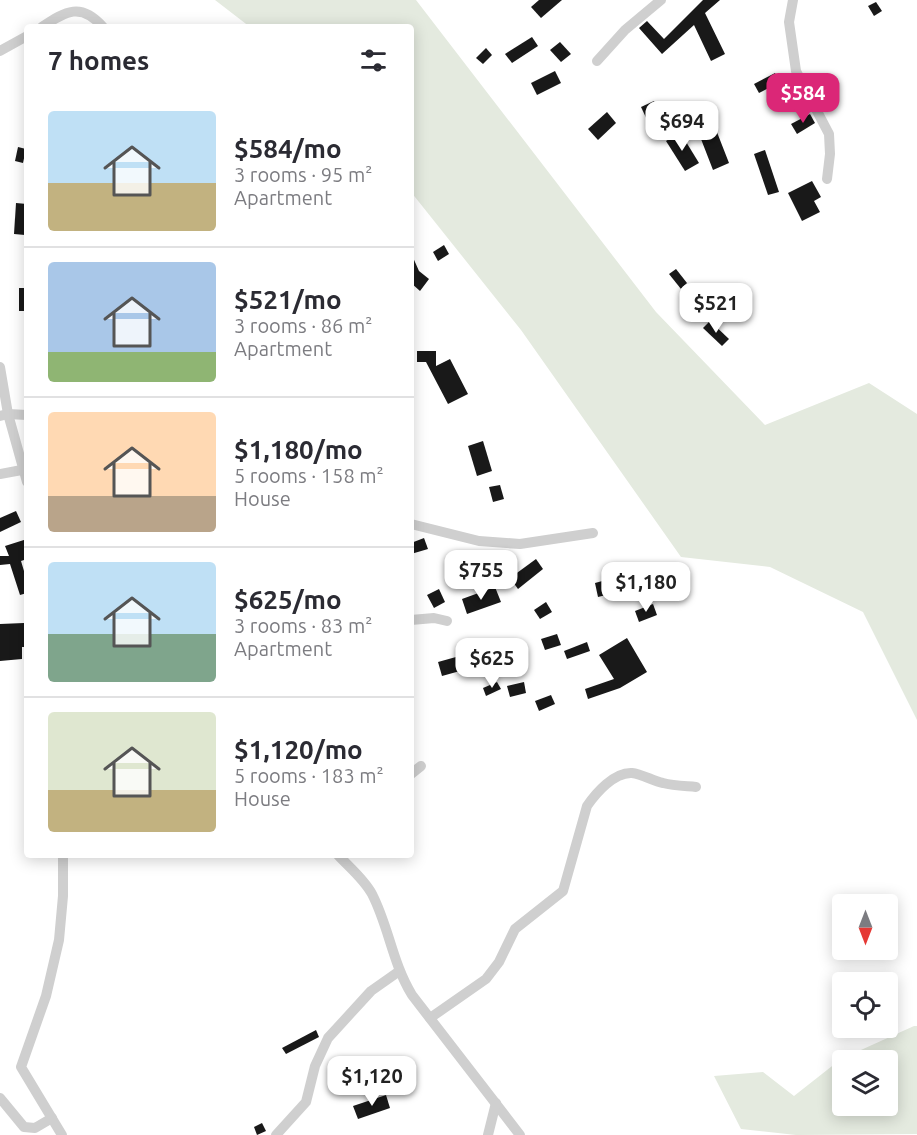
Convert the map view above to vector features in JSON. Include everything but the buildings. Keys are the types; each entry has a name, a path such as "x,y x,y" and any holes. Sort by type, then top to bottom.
{"street":[{"path":"793,0 789,22 796,71 829,134 830,154 827,179"},
{"path":"597,61 625,30 659,1"},
{"path":"46,24 56,17 77,10 89,14 100,24"},
{"path":"0,51 24,38"},
{"path":"0,367 4,415 24,466"},
{"path":"4,415 24,415"},
{"path":"0,474 24,469"},
{"path":"414,525 479,540 520,544 593,533"},
{"path":"414,620 434,618 447,621"},
{"path":"414,772 421,766"},
{"path":"430,1018 486,979 499,962 515,929 563,891 587,806 614,779 634,773 663,783 696,787"},
{"path":"62,1135 21,1067 46,996 58,940 63,896 63,858"},
{"path":"341,858 371,892 381,915 398,972 430,1018 520,1135"},
{"path":"276,1135 306,1102 315,1066 328,1038 371,991 398,972"},
{"path":"0,1098 14,1118 24,1127 35,1128 52,1118"},
{"path":"488,1135 496,1103"}],"shaded area":[{"path":"215,0 416,0 656,312 765,425 869,383 917,414 917,720 863,612 770,567 681,557 521,330 414,196 414,24 246,24"},
{"path":"917,1026 917,1134 796,1135 741,1129 714,1076 763,1072 794,1096 832,1066 832,1116 898,1116 898,1050 861,1050 887,1038 898,1038 898,1033"}]}
